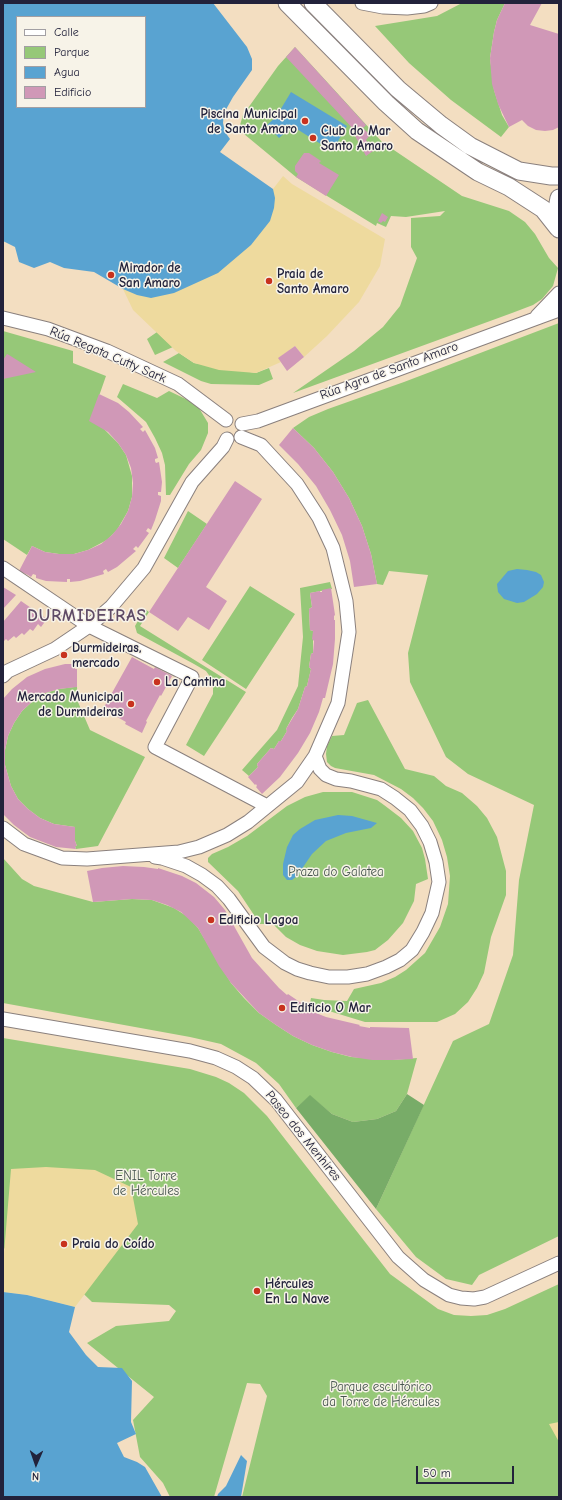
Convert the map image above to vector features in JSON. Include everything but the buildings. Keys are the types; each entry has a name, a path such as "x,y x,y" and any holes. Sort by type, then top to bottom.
{"main road":[{"path":"287,3 386,103 417,130 478,172 509,187 543,209 559,229"},
{"path":"314,3 398,89 441,125 470,146 519,171 559,176"},
{"path":"559,198 556,214 559,229"}],"street":[{"path":"362,3 383,7 407,8 424,6 431,3"},
{"name":"Rúa Agra de Santo Amaro","path":"536,318 559,293"},
{"name":"Rúa Agra de Santo Amaro","path":"241,430 258,421 559,310"},
{"name":"Rúa Regata Cutty Sark","path":"3,318 48,329 107,351 178,384 226,420"},
{"path":"3,828 24,844 62,858 87,859 179,852 199,847 227,835 248,822 297,782 315,756 338,703 349,632 346,601 333,548 319,518 297,484 262,445 241,430 235,419 226,420 222,424 221,430 222,434 227,439 234,440 241,430"},
{"path":"5,673 55,649 89,626 111,607 144,568 192,482 223,447 227,439"},
{"path":"3,568 89,626 192,677 155,747 267,806"},
{"path":"135,856 162,858 186,866 202,875 217,886 229,899 264,947 285,963 297,969 329,977 348,977 367,974 400,960 412,950 432,913 439,882 436,862 430,842 422,826 410,810 395,798 380,789 351,781 336,779 326,775 320,769 315,756"},
{"name":"Paseo dos Menhires","path":"3,1019 190,1051 216,1058 236,1066 253,1078 276,1100 398,1257 424,1280 449,1295 460,1298 474,1299 485,1297 559,1263"}],"green space":[{"path":"462,3 505,3 497,20 490,58 494,90 502,115 509,127 501,137 451,100 409,63 375,26 437,16"},
{"path":"295,47 382,142 462,196 509,211 525,222 535,234 549,258 558,268 553,286 542,299 533,305 512,313 293,393 354,351 383,327 400,306 417,258 411,247 411,218 440,216 445,211 406,217 391,216 386,227 377,223 376,226 296,177 244,134 240,125 243,115 278,66"},
{"path":"559,323 559,1236 479,1275 472,1285 446,1279 416,1257 376,1209 453,1041 489,1024 513,955 519,880 534,805 468,774 446,757 410,682 408,653 428,575 389,571 383,585 377,584 371,554 362,526 349,498 333,472 314,448 293,428 309,417 328,409 404,382"},
{"path":"3,331 73,351 73,363 106,376 99,396 103,428 118,443 126,455 132,476 132,497 128,511 117,530 107,540 88,550 74,554 59,554 45,552 32,546 27,555 3,539"},
{"path":"157,332 173,347 155,355 147,339"},
{"path":"179,353 194,363 256,373 269,368 273,379 259,385 211,384 201,381 163,362"},
{"path":"123,384 157,398 169,391 190,401 199,408 208,423 208,433 201,450 189,464 170,495 166,495 165,465 162,453 155,438 146,422 117,397"},
{"path":"188,511 207,524 178,568 164,558"},
{"path":"330,582 332,589 310,593 312,607 309,609 310,630 313,631 313,653 311,654 309,667 311,669 307,686 305,687 298,709 286,729 287,731 281,741 279,741 274,749 271,748 257,764 258,767 249,776 242,770 277,730 298,686 303,637 300,588"},
{"path":"250,586 295,614 246,689 202,660"},
{"path":"145,609 149,612 140,626 246,692 204,756 186,745 213,694 211,678 206,671 137,633 135,626"},
{"path":"77,687 78,702 90,730 145,757 98,846 76,849 75,827 54,824 40,818 28,809 18,799 11,786 5,765 5,750 8,736 22,711 45,693"},
{"path":"368,700 405,769 434,776 446,786 462,793 477,806 487,818 497,837 506,871 506,895 491,937 484,973 468,1002 455,1014 437,1022 365,1022 329,1011 310,1003 311,998 347,1001 354,989 381,983 406,970 425,953 440,927 448,904 450,876 447,857 442,840 433,821 423,808 401,789 374,775 335,768 327,762 327,746 332,736 344,735 357,703"},
{"name":"Praza do Galatea","path":"323,792 352,792 377,800 401,818 413,831 422,848 428,879 416,884 414,901 403,923 388,940 375,950 343,955 317,951 300,945 286,937 273,924 260,924 238,891 208,862 208,858 212,854 247,836 287,806 305,797"},
{"path":"3,858 22,879 34,886 93,902 132,899 152,900 174,908 188,917 198,928 231,983 244,998 259,1013 293,1036 312,1045 351,1057 393,1060 417,1058 407,1094 396,1111 377,1119 353,1122 332,1114 310,1096 296,1108 279,1084 256,1063 221,1044 3,1003"},
{"name":"Parque escultórico da Torre de Hércules","path":"3,1038 190,1069 216,1077 229,1083 244,1093 267,1116 390,1274 438,1309 454,1315 487,1315 505,1309 559,1284 559,1497 242,1497 267,1396 260,1384 247,1383 214,1497 170,1497 163,1483 140,1457 133,1420 154,1397 87,1343 116,1326 169,1321 176,1311 169,1305 92,1302 54,1265 3,1248"},
{"path":"407,1094 424,1105 376,1209 296,1108 310,1095 332,1114 353,1122 377,1119 396,1111"}],"sand":[{"name":"Praia de Santo Amaro","path":"283,176 292,184 385,239 380,266 359,302 327,336 304,357 295,346 279,358 281,362 256,373 219,370 194,363 176,351 133,310 123,289 147,289 264,209 273,189"},
{"name":"Praia do Coído","path":"46,1167 95,1170 131,1187 138,1224 75,1307 27,1295 3,1292 3,1265 11,1169"},
{"path":"559,1422 559,1442 549,1424"}],"water":[{"path":"3,3 213,3 247,47 252,59 252,70 224,113 223,123 225,132 230,139 220,152 273,189 275,198 270,221 251,245 218,273 174,293 151,298 137,295 123,289 94,272 64,268 50,262 34,268 19,262 15,247 3,241"},
{"name":"Piscina Municipal de Santo Amaro","path":"291,92 347,126 332,151 292,126 279,138 267,125 276,117"},
{"path":"517,569 536,572 541,575 544,582 543,587 537,594 524,602 517,603 504,599 498,592 497,584 508,571"},
{"path":"338,815 352,816 377,823 371,828 346,833 326,841 312,854 297,876 292,880 287,880 283,875 283,864 287,847 293,835 315,820"},
{"path":"3,1292 27,1295 75,1307 69,1332 86,1355 98,1367 122,1368 132,1381 131,1422 136,1434 117,1443 124,1457 145,1467 162,1497 3,1497"},
{"path":"241,1455 247,1461 241,1497 217,1497 226,1486"}],"place":[{"name":"Piscina Municipal de Santo Amaro","path":"305,121"},
{"name":"Club do Mar Santo Amaro","path":"313,138"},
{"name":"Mirador de San Amaro","path":"111,275"},
{"name":"Praia de Santo Amaro","path":"269,281"},
{"name":"Durmideiras, mercado","path":"64,655"},
{"name":"La Cantina","path":"157,682"},
{"name":"Mercado Municipal de Durmideiras","path":"131,704"},
{"name":"Edificio Lagoa","path":"211,920"},
{"name":"Edificio O Mar","path":"282,1008"},
{"name":"Praia do Coído","path":"64,1244"},
{"name":"Hércules En La Nave","path":"257,1291"}],"district":[{"name":"DURMIDEIRAS","path":"87,616"}],"park label":[{"name":"ENIL Torre de Hércules","path":"146,1184"}]}
